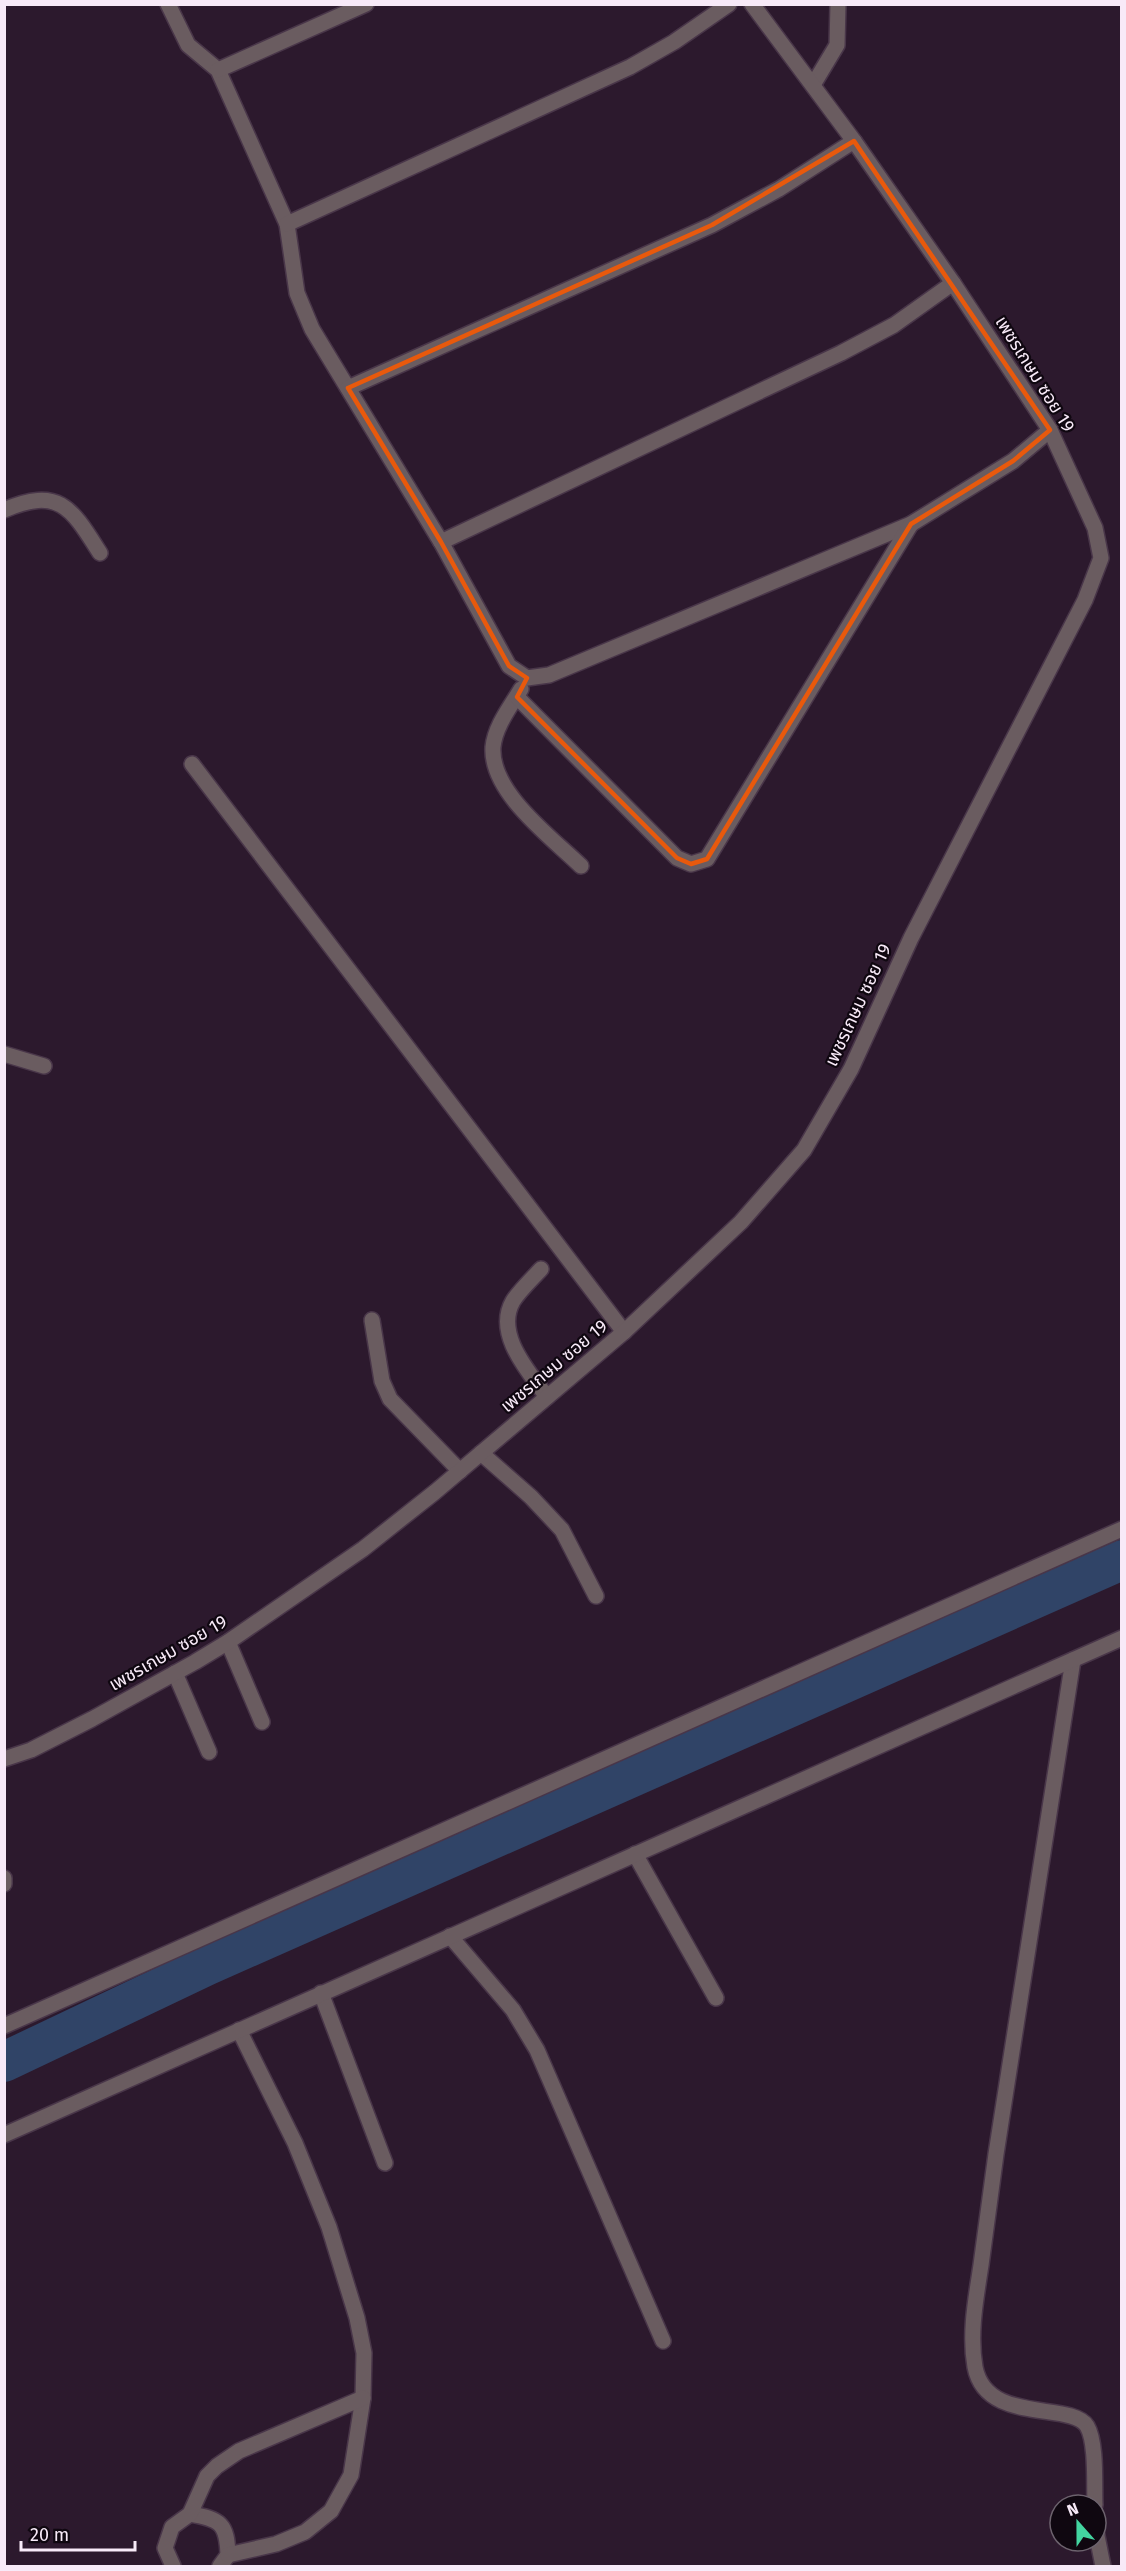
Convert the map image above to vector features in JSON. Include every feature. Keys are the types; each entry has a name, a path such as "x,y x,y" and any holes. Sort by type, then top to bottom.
{"street":[{"path":"168,4 188,45 218,70 287,224 297,293 312,329 441,542 509,666 527,678 549,675 911,524 1013,461 1050,430"},
{"path":"218,70 366,4"},
{"path":"287,224 630,67 674,42 729,4"},
{"name":"เพชรเกษม ซอย 19","path":"4,1759 31,1750 228,1642 363,1549 460,1471 624,1332 741,1222 804,1150 851,1069 911,938 1084,600 1101,558 1095,528 1050,430 854,141 752,4"},
{"path":"813,85 837,45 838,4"},
{"path":"348,388 712,225 770,194 854,141"},
{"path":"441,542 841,353 894,324 953,284"},
{"path":"4,510 46,500 65,505 82,525 100,553"},
{"path":"517,697 677,858 692,864 707,859 911,524"},
{"path":"527,678 499,727 493,745 494,764 502,783 517,802 581,866"},
{"path":"192,764 624,1332"},
{"path":"4,1054 44,1066"},
{"path":"541,1269 513,1302 508,1317 508,1329 517,1355 547,1397"},
{"path":"372,1320 382,1381 390,1399 460,1471"},
{"path":"481,1453 531,1497 562,1530 596,1596"},
{"path":"4,2026 1122,1529"},
{"path":"4,2135 1122,1638"},
{"path":"228,1642 262,1722"},
{"path":"1073,1660 1032,1912 988,2213 974,2313 973,2352 976,2370 983,2387 1001,2400 1024,2408 1077,2418 1087,2426 1092,2442 1094,2493"},
{"path":"175,1673 209,1752"},
{"path":"634,1854 716,1998"},
{"path":"4,1878 4,1884"},
{"path":"450,1936 485,1980 513,2010 537,2050 663,2341"},
{"path":"321,1993 385,2163"},
{"path":"190,2514 212,2517 227,2533 224,2561 306,2532 331,2511 351,2475 363,2398 364,2353 329,2228 295,2143 239,2030"},
{"path":"173,2566 165,2548 172,2527 190,2514 207,2476 239,2451 363,2398"}],"highlighted area":[{"path":"854,141 1050,430 1013,461 911,524 707,859 691,864 677,858 517,697 527,678 509,666 441,542 348,388 712,225"}],"waterway":[{"path":"4,2062 208,1965 1122,1560"}]}
